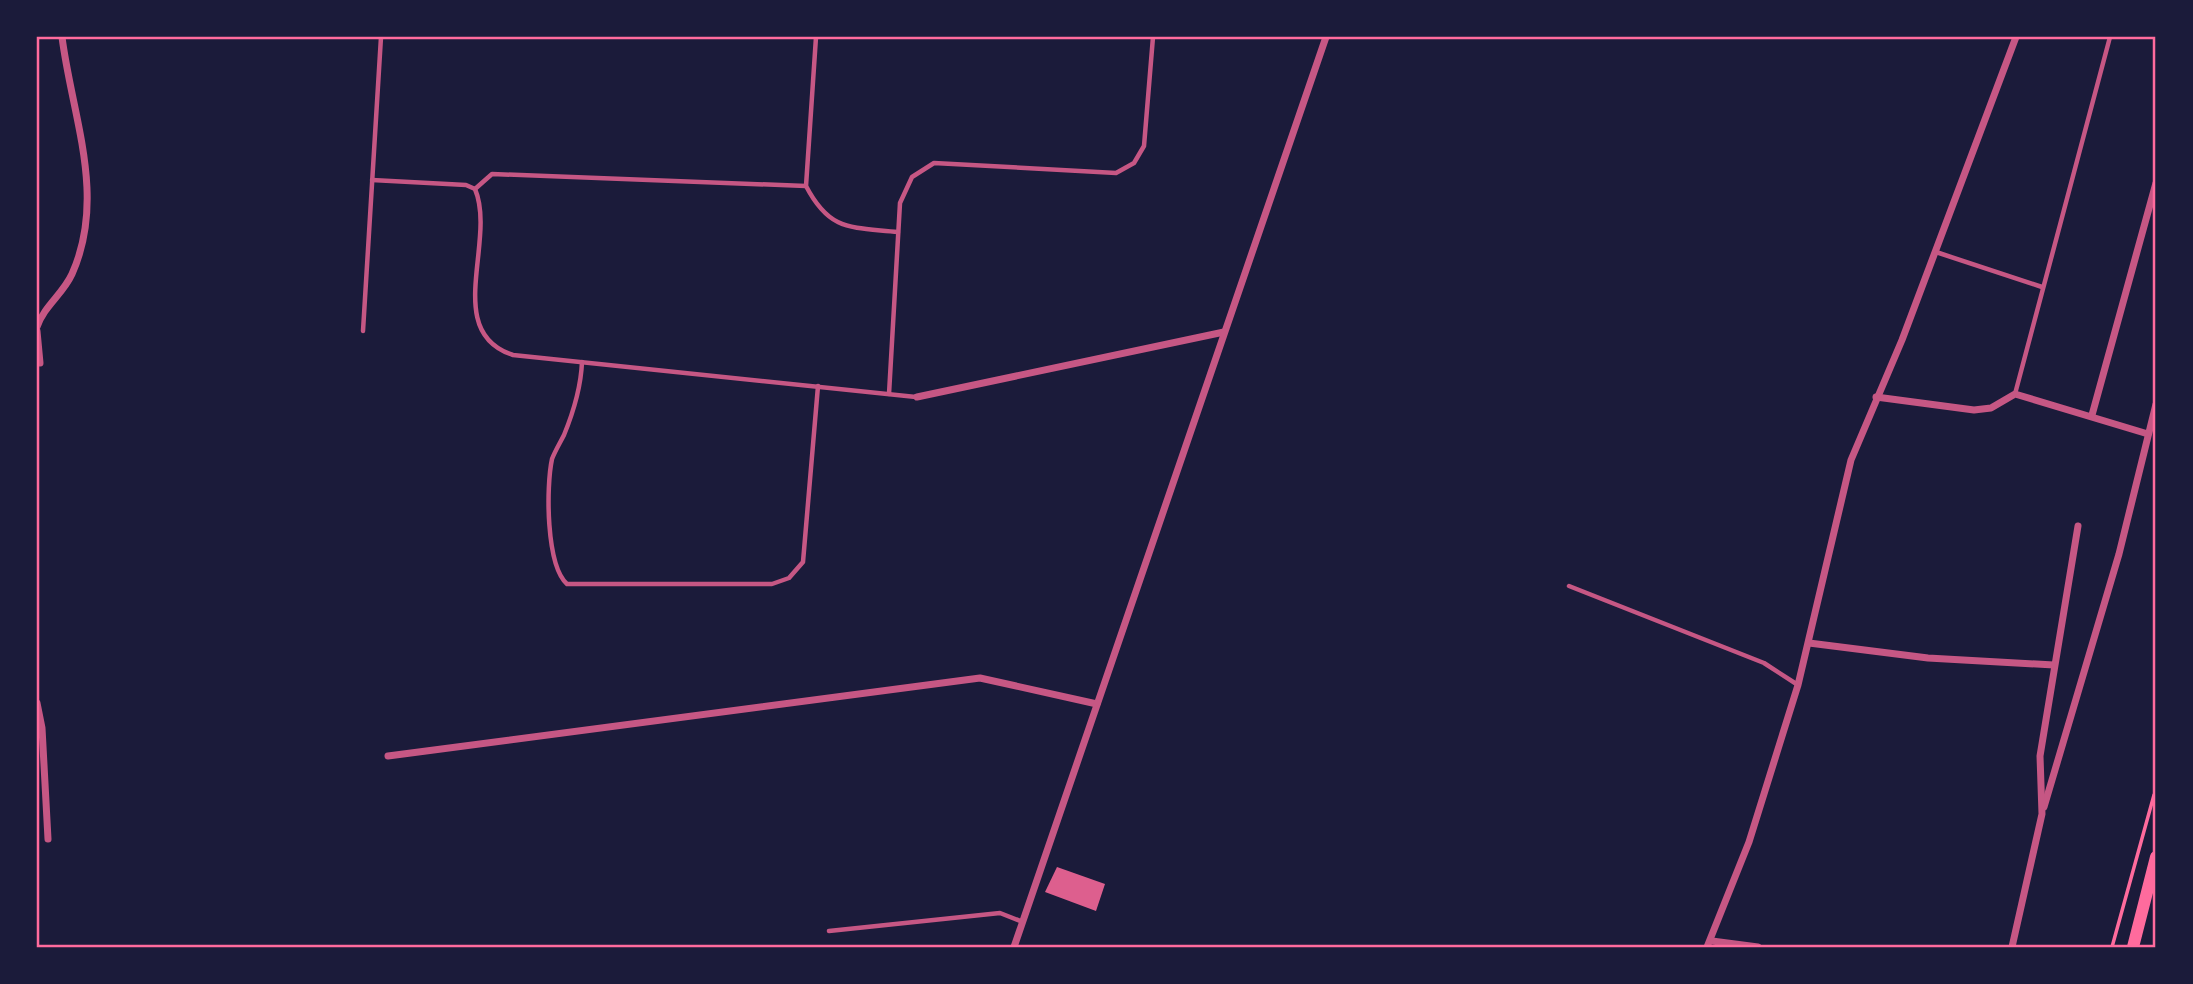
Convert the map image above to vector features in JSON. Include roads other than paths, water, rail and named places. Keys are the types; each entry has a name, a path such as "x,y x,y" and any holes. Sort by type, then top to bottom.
{"main road":[{"path":"2133,947 2156,857"}],"street":[{"path":"40,363 37,329 41,314 60,295 72,274 82,239 88,200 83,152 62,37"},
{"path":"1014,947 1326,37"},
{"path":"1758,947 1710,944 1749,842 1798,685 1851,460 1935,252 2017,37"},
{"path":"2092,415 2156,183"},
{"path":"917,397 1224,332"},
{"path":"1876,397 1973,410 1991,408 2015,394 2148,433"},
{"path":"2012,947 2042,814 2119,554 2156,404"},
{"path":"2042,814 2040,756 2078,526"},
{"path":"1810,643 1928,658 2054,665"},
{"path":"388,756 980,678 1097,704"},
{"path":"37,703 42,728 48,839"}],"lane":[{"path":"363,331 381,37"},
{"path":"816,37 806,186 817,207 841,226 898,232"},
{"path":"889,394 900,203 912,177 934,163 1116,173 1134,163 1144,146 1153,37"},
{"path":"2015,394 2110,37"},
{"path":"475,189 492,174 806,186"},
{"path":"372,180 466,185 475,189"},
{"path":"475,189 482,215 475,310 479,330 499,350 513,355 917,397"},
{"path":"1935,252 2042,287"},
{"path":"582,362 582,376 565,432 552,459 550,512 553,561 558,575 567,583 772,584 789,578 803,562 818,386"},
{"path":"1569,586 1763,663 1798,685"},
{"path":"828,931 999,913 1023,922"}]}
